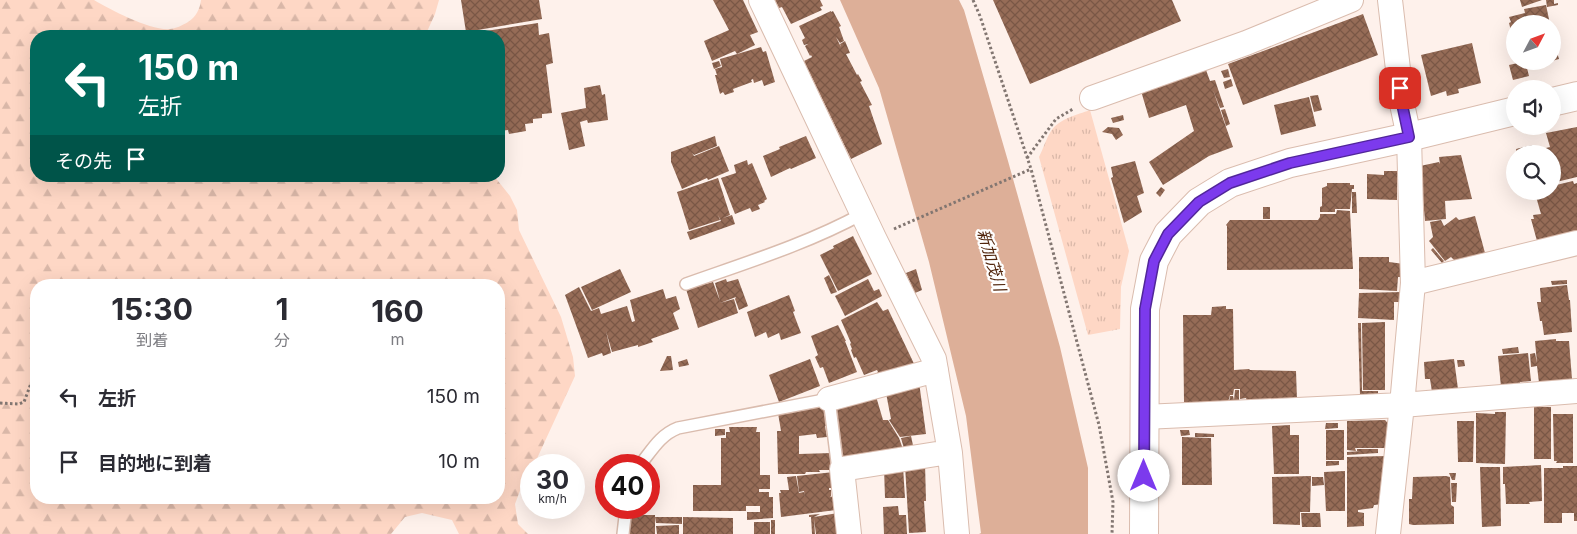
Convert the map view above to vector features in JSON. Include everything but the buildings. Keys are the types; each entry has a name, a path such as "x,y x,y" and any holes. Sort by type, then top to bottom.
{"street":[{"path":"761,0 862,214 934,359 950,452 958,534"},
{"path":"1092,98 1246,44 1351,0"},
{"path":"1388,534 1413,283 1409,137 1402,104 1390,0"},
{"path":"1561,100 1577,96"},
{"path":"1144,534 1145,309 1154,261 1168,234 1199,202 1230,183 1290,163 1506,113"},
{"path":"1413,283 1577,243"},
{"path":"829,399 936,370"},
{"path":"1144,417 1402,405 1577,391"},
{"path":"849,534 842,469 950,452"}],"lane":[{"path":"686,284 838,227 862,214"},
{"path":"648,454 660,439 678,428 829,399 837,462 842,469"},
{"path":"623,534 625,519"}],"path":[{"path":"972,0 980,16 1031,169 1099,425 1113,502 1112,534"},
{"path":"1027,159 1056,119 1092,98"},
{"path":"888,232 1031,169"},
{"path":"0,403 19,404 24,402 30,386"}],"green space":[{"path":"0,0 94,0 152,27 170,29 181,26 193,18 199,10 201,0 439,0 428,30 30,30 30,182 499,182 510,196 517,210 519,230 561,317 573,357 575,376 539,454 520,454 520,491 515,504 518,524 528,534 459,534 452,520 422,513 405,517 391,534 0,534"},
{"path":"1090,110 1129,251 1121,287 1120,329 1088,335 1039,157 1049,134 1059,123"}],"water":[{"name":"新加茂川","path":"840,0 959,0 964,10 1060,347 1088,468 1088,534 979,534 981,533 966,416 929,262 879,88"}],"route":[{"path":"1144,476 1145,309 1154,261 1168,234 1199,202 1230,183 1290,163 1409,137 1400,88"}]}
